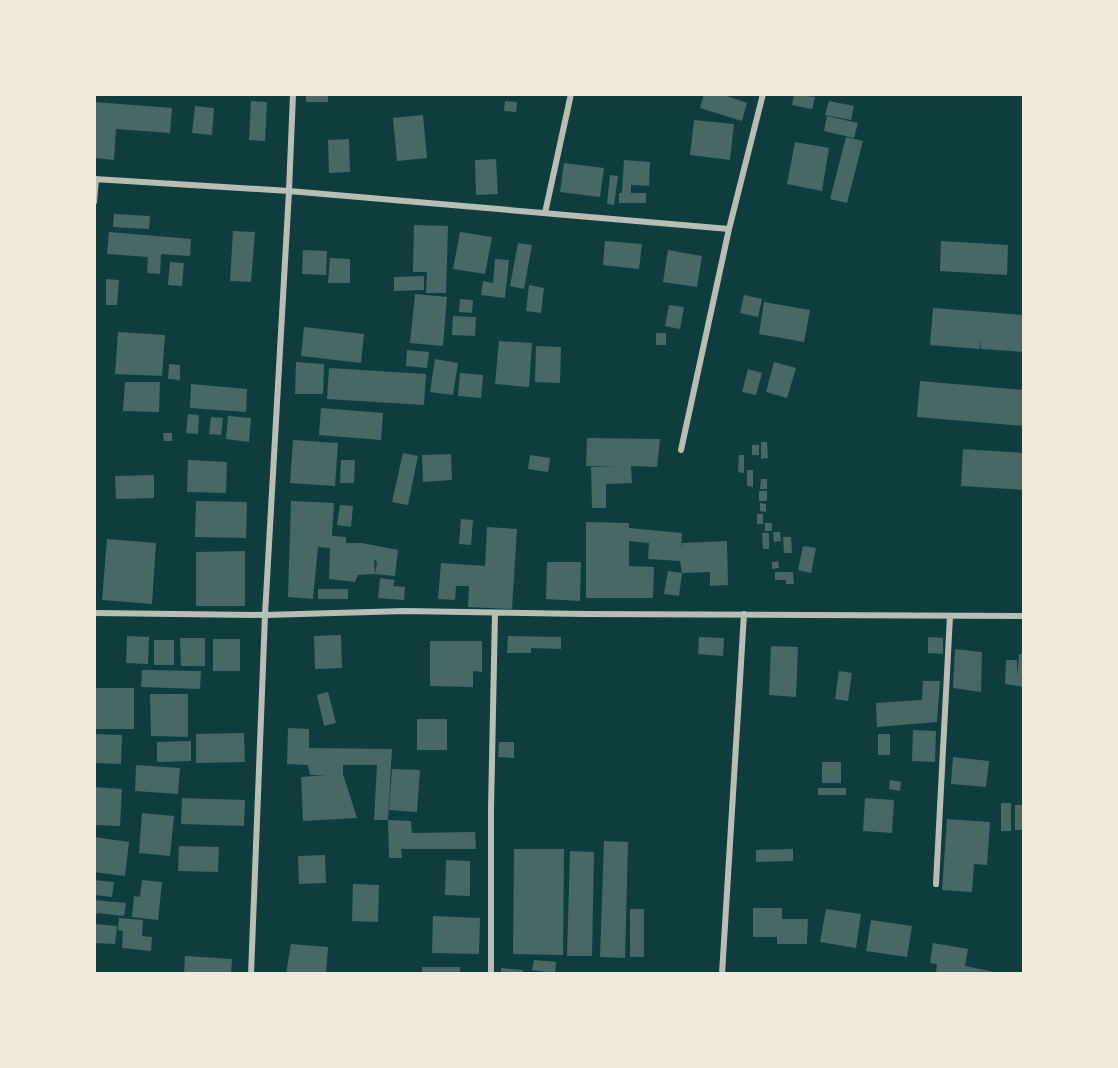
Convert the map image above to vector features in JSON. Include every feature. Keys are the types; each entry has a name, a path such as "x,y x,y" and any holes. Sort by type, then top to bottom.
{"street":[{"path":"251,974 292,94"},
{"path":"545,213 571,94"},
{"path":"681,450 729,229 763,94"},
{"path":"94,202 95,179 289,191 729,229"},
{"path":"94,613 266,615 405,611 1023,616"},
{"path":"491,974 491,808 495,613"},
{"path":"722,974 744,614"},
{"path":"936,884 950,616"}],"building":[{"path":"306,94 328,94 328,102 306,102"},
{"path":"704,94 721,94 747,103 742,121 700,108"},
{"path":"794,94 815,97 812,109 792,105"},
{"path":"251,101 267,102 265,141 249,140"},
{"path":"505,101 517,102 516,112 504,111"},
{"path":"829,101 854,106 851,120 825,115"},
{"path":"94,102 172,108 170,133 116,129 114,160 94,158"},
{"path":"195,106 214,108 212,135 192,133"},
{"path":"423,115 427,158 397,161 393,118"},
{"path":"827,116 858,123 854,138 824,131"},
{"path":"694,120 734,124 730,160 690,155"},
{"path":"846,137 863,141 847,203 830,199"},
{"path":"349,139 350,172 329,173 328,140"},
{"path":"795,142 829,148 822,191 787,184"},
{"path":"496,159 498,194 476,195 475,160"},
{"path":"624,160 650,162 649,186 631,185 631,193 646,193 646,203 619,203 619,193 622,193"},
{"path":"564,163 604,168 600,197 560,192"},
{"path":"610,175 618,176 614,205 607,204"},
{"path":"114,214 150,216 149,229 113,227"},
{"path":"414,225 448,226 446,293 426,293 427,272 413,272"},
{"path":"233,231 255,232 251,282 230,281"},
{"path":"109,232 191,239 190,256 161,254 160,274 147,273 148,257 107,254"},
{"path":"460,232 492,237 485,274 453,269"},
{"path":"605,241 642,244 639,269 603,265"},
{"path":"941,241 1008,245 1007,275 940,271"},
{"path":"518,243 532,245 524,289 510,286"},
{"path":"303,250 327,251 326,275 302,274"},
{"path":"668,250 702,256 697,287 663,282"},
{"path":"330,258 350,259 350,283 328,283"},
{"path":"495,259 509,260 505,298 481,295 483,281 493,283"},
{"path":"170,262 184,263 182,286 168,285"},
{"path":"424,276 424,290 394,291 394,277"},
{"path":"106,279 119,280 117,305 106,305"},
{"path":"529,285 544,288 541,313 526,311"},
{"path":"415,294 447,297 443,346 410,343"},
{"path":"744,295 762,299 758,317 740,313"},
{"path":"460,299 473,300 472,313 459,312"},
{"path":"764,302 810,310 804,342 759,334"},
{"path":"669,305 684,307 680,329 665,326"},
{"path":"933,308 1024,315 1024,352 981,349 981,339 980,349 930,345"},
{"path":"453,316 476,317 475,336 452,335"},
{"path":"304,327 364,334 361,363 301,356"},
{"path":"118,332 165,335 162,376 115,374"},
{"path":"656,333 666,333 666,345 656,345"},
{"path":"499,341 532,343 529,387 495,384"},
{"path":"536,346 561,347 560,383 535,382"},
{"path":"407,350 429,352 427,368 406,366"},
{"path":"435,359 458,363 453,395 430,392"},
{"path":"296,362 324,364 323,394 295,394"},
{"path":"774,362 796,368 787,398 766,392"},
{"path":"169,364 180,365 180,380 168,379"},
{"path":"329,368 426,374 424,405 327,399"},
{"path":"748,369 762,373 756,395 742,392"},
{"path":"460,373 483,375 481,398 458,396"},
{"path":"920,381 1024,390 1024,426 917,417"},
{"path":"125,382 160,382 159,412 123,411"},
{"path":"191,384 247,389 246,412 190,408"},
{"path":"321,408 383,413 381,440 319,435"},
{"path":"188,414 199,415 198,434 186,433"},
{"path":"228,416 251,418 249,442 226,439"},
{"path":"211,417 223,418 221,435 209,434"},
{"path":"163,433 172,433 172,441 164,441"},
{"path":"587,438 660,439 657,467 631,466 632,483 606,484 606,508 592,508 591,467 616,466 586,466"},
{"path":"293,440 338,443 335,486 290,483"},
{"path":"761,442 767,442 768,458 761,459"},
{"path":"752,445 759,445 759,455 752,455"},
{"path":"963,449 1024,453 1024,490 961,486"},
{"path":"403,453 418,456 408,505 392,502"},
{"path":"451,454 452,480 423,482 422,455"},
{"path":"530,455 550,458 548,472 528,469"},
{"path":"739,455 744,455 744,473 738,472"},
{"path":"188,460 227,462 226,493 187,492"},
{"path":"341,460 355,460 354,483 340,483"},
{"path":"747,470 753,470 753,487 747,486"},
{"path":"154,475 154,498 116,499 115,476"},
{"path":"761,479 767,479 767,489 760,489"},
{"path":"759,491 767,491 767,501 759,501"},
{"path":"196,501 247,502 246,538 195,537"},
{"path":"291,501 334,503 332,536 346,537 346,543 362,543 398,550 395,576 358,575 355,582 329,579 330,548 318,547 313,599 288,597"},
{"path":"760,503 766,504 766,512 760,511"},
{"path":"340,505 353,506 351,527 337,525"},
{"path":"757,514 763,514 763,524 757,524"},
{"path":"461,519 473,520 471,545 459,544"},
{"path":"586,522 629,523 629,528 682,533 681,550 682,543 727,541 728,585 710,586 710,572 682,573 680,561 648,559 649,543 629,541 629,566 654,567 653,598 586,598"},
{"path":"765,523 772,523 772,531 765,531"},
{"path":"487,527 517,529 512,609 468,607 469,586 456,586 455,600 438,599 441,563 485,566"},
{"path":"773,532 780,532 781,541 774,542"},
{"path":"762,533 769,533 769,549 763,549"},
{"path":"783,537 791,537 792,553 784,553"},
{"path":"107,539 156,543 152,604 102,600"},
{"path":"803,546 816,548 811,573 798,570"},
{"path":"245,551 245,606 196,606 196,552"},
{"path":"778,561 779,568 772,569 772,562"},
{"path":"547,562 581,562 580,601 546,599"},
{"path":"668,571 682,573 679,596 664,594"},
{"path":"775,572 793,572 794,584 786,584 786,580 775,580"},
{"path":"380,578 395,580 393,586 405,587 404,600 378,598"},
{"path":"318,589 348,589 348,599 318,599"},
{"path":"341,635 342,668 315,669 314,636"},
{"path":"127,636 149,637 148,664 126,663"},
{"path":"508,636 561,637 561,649 531,648 531,653 507,653"},
{"path":"699,637 724,638 723,656 698,654"},
{"path":"928,637 943,638 943,654 928,653"},
{"path":"180,638 205,638 205,666 181,666"},
{"path":"213,639 240,639 240,671 213,671"},
{"path":"154,640 174,640 174,665 154,665"},
{"path":"430,641 482,641 482,672 473,671 473,687 430,686"},
{"path":"771,646 798,647 796,697 769,695"},
{"path":"955,649 982,652 981,692 953,688"},
{"path":"1019,654 1024,654 1024,687 1005,684 1006,660 1017,660 1017,677"},
{"path":"142,670 201,671 200,689 141,687"},
{"path":"839,671 852,673 848,701 835,699"},
{"path":"923,681 940,681 937,722 877,727 876,703 922,700"},
{"path":"95,688 134,688 134,729 95,729"},
{"path":"328,692 336,723 324,726 317,695"},
{"path":"150,694 188,694 188,737 151,736"},
{"path":"417,719 447,719 447,750 417,750"},
{"path":"288,728 309,729 309,748 392,749 388,820 374,820 377,765 343,765 343,774 357,818 303,821 301,777 326,775 310,775 308,765 287,764"},
{"path":"913,730 936,731 935,762 912,761"},
{"path":"244,733 245,762 196,763 196,734"},
{"path":"94,734 122,735 121,764 94,763"},
{"path":"878,734 890,734 890,755 878,755"},
{"path":"191,741 191,761 157,762 157,742"},
{"path":"499,742 514,742 514,758 498,757"},
{"path":"953,757 989,761 986,787 951,784"},
{"path":"822,762 841,762 841,783 822,783"},
{"path":"136,765 180,768 178,794 135,791"},
{"path":"392,769 420,770 417,812 389,810"},
{"path":"890,780 901,782 900,791 889,789"},
{"path":"94,787 122,789 120,826 94,825"},
{"path":"818,788 846,788 846,795 818,795"},
{"path":"182,798 245,800 244,826 181,824"},
{"path":"865,798 894,800 892,833 863,831"},
{"path":"1001,803 1011,803 1011,831 1001,831"},
{"path":"1015,805 1024,805 1024,830 1015,830"},
{"path":"142,813 174,816 170,856 139,853"},
{"path":"947,819 990,822 987,865 974,864 972,892 942,890"},
{"path":"388,820 411,821 412,833 475,832 476,849 401,849 402,858 389,858"},
{"path":"94,837 129,842 125,876 94,872"},
{"path":"604,841 628,842 625,958 600,957"},
{"path":"179,846 219,847 218,872 178,871"},
{"path":"514,849 564,849 563,955 513,954"},
{"path":"793,849 793,861 756,862 756,850"},
{"path":"570,851 594,852 592,956 567,956"},
{"path":"325,855 326,883 299,884 298,856"},
{"path":"446,860 470,861 470,896 445,895"},
{"path":"94,880 114,882 112,897 94,895"},
{"path":"142,880 162,882 158,920 132,917 134,896 140,897"},
{"path":"353,884 379,885 378,922 352,921"},
{"path":"94,900 126,903 124,916 97,913 94,923"},
{"path":"753,908 782,908 782,919 808,919 807,944 777,944 777,937 753,937"},
{"path":"630,909 644,909 644,957 630,957"},
{"path":"826,909 861,914 856,948 820,942"},
{"path":"433,916 480,918 479,954 432,953"},
{"path":"119,918 143,920 142,936 152,937 151,951 122,948 123,931 118,930"},
{"path":"871,920 912,926 907,957 866,951"},
{"path":"94,924 117,926 115,944 94,943"},
{"path":"933,943 968,949 965,966 1005,974 936,972 937,964 930,963"},
{"path":"291,944 328,947 326,974 286,974"},
{"path":"185,956 232,959 231,974 184,974"},
{"path":"534,960 556,962 555,973 532,970"},
{"path":"422,967 460,967 460,974 422,974"},
{"path":"501,968 523,970 523,974 501,974"}]}
